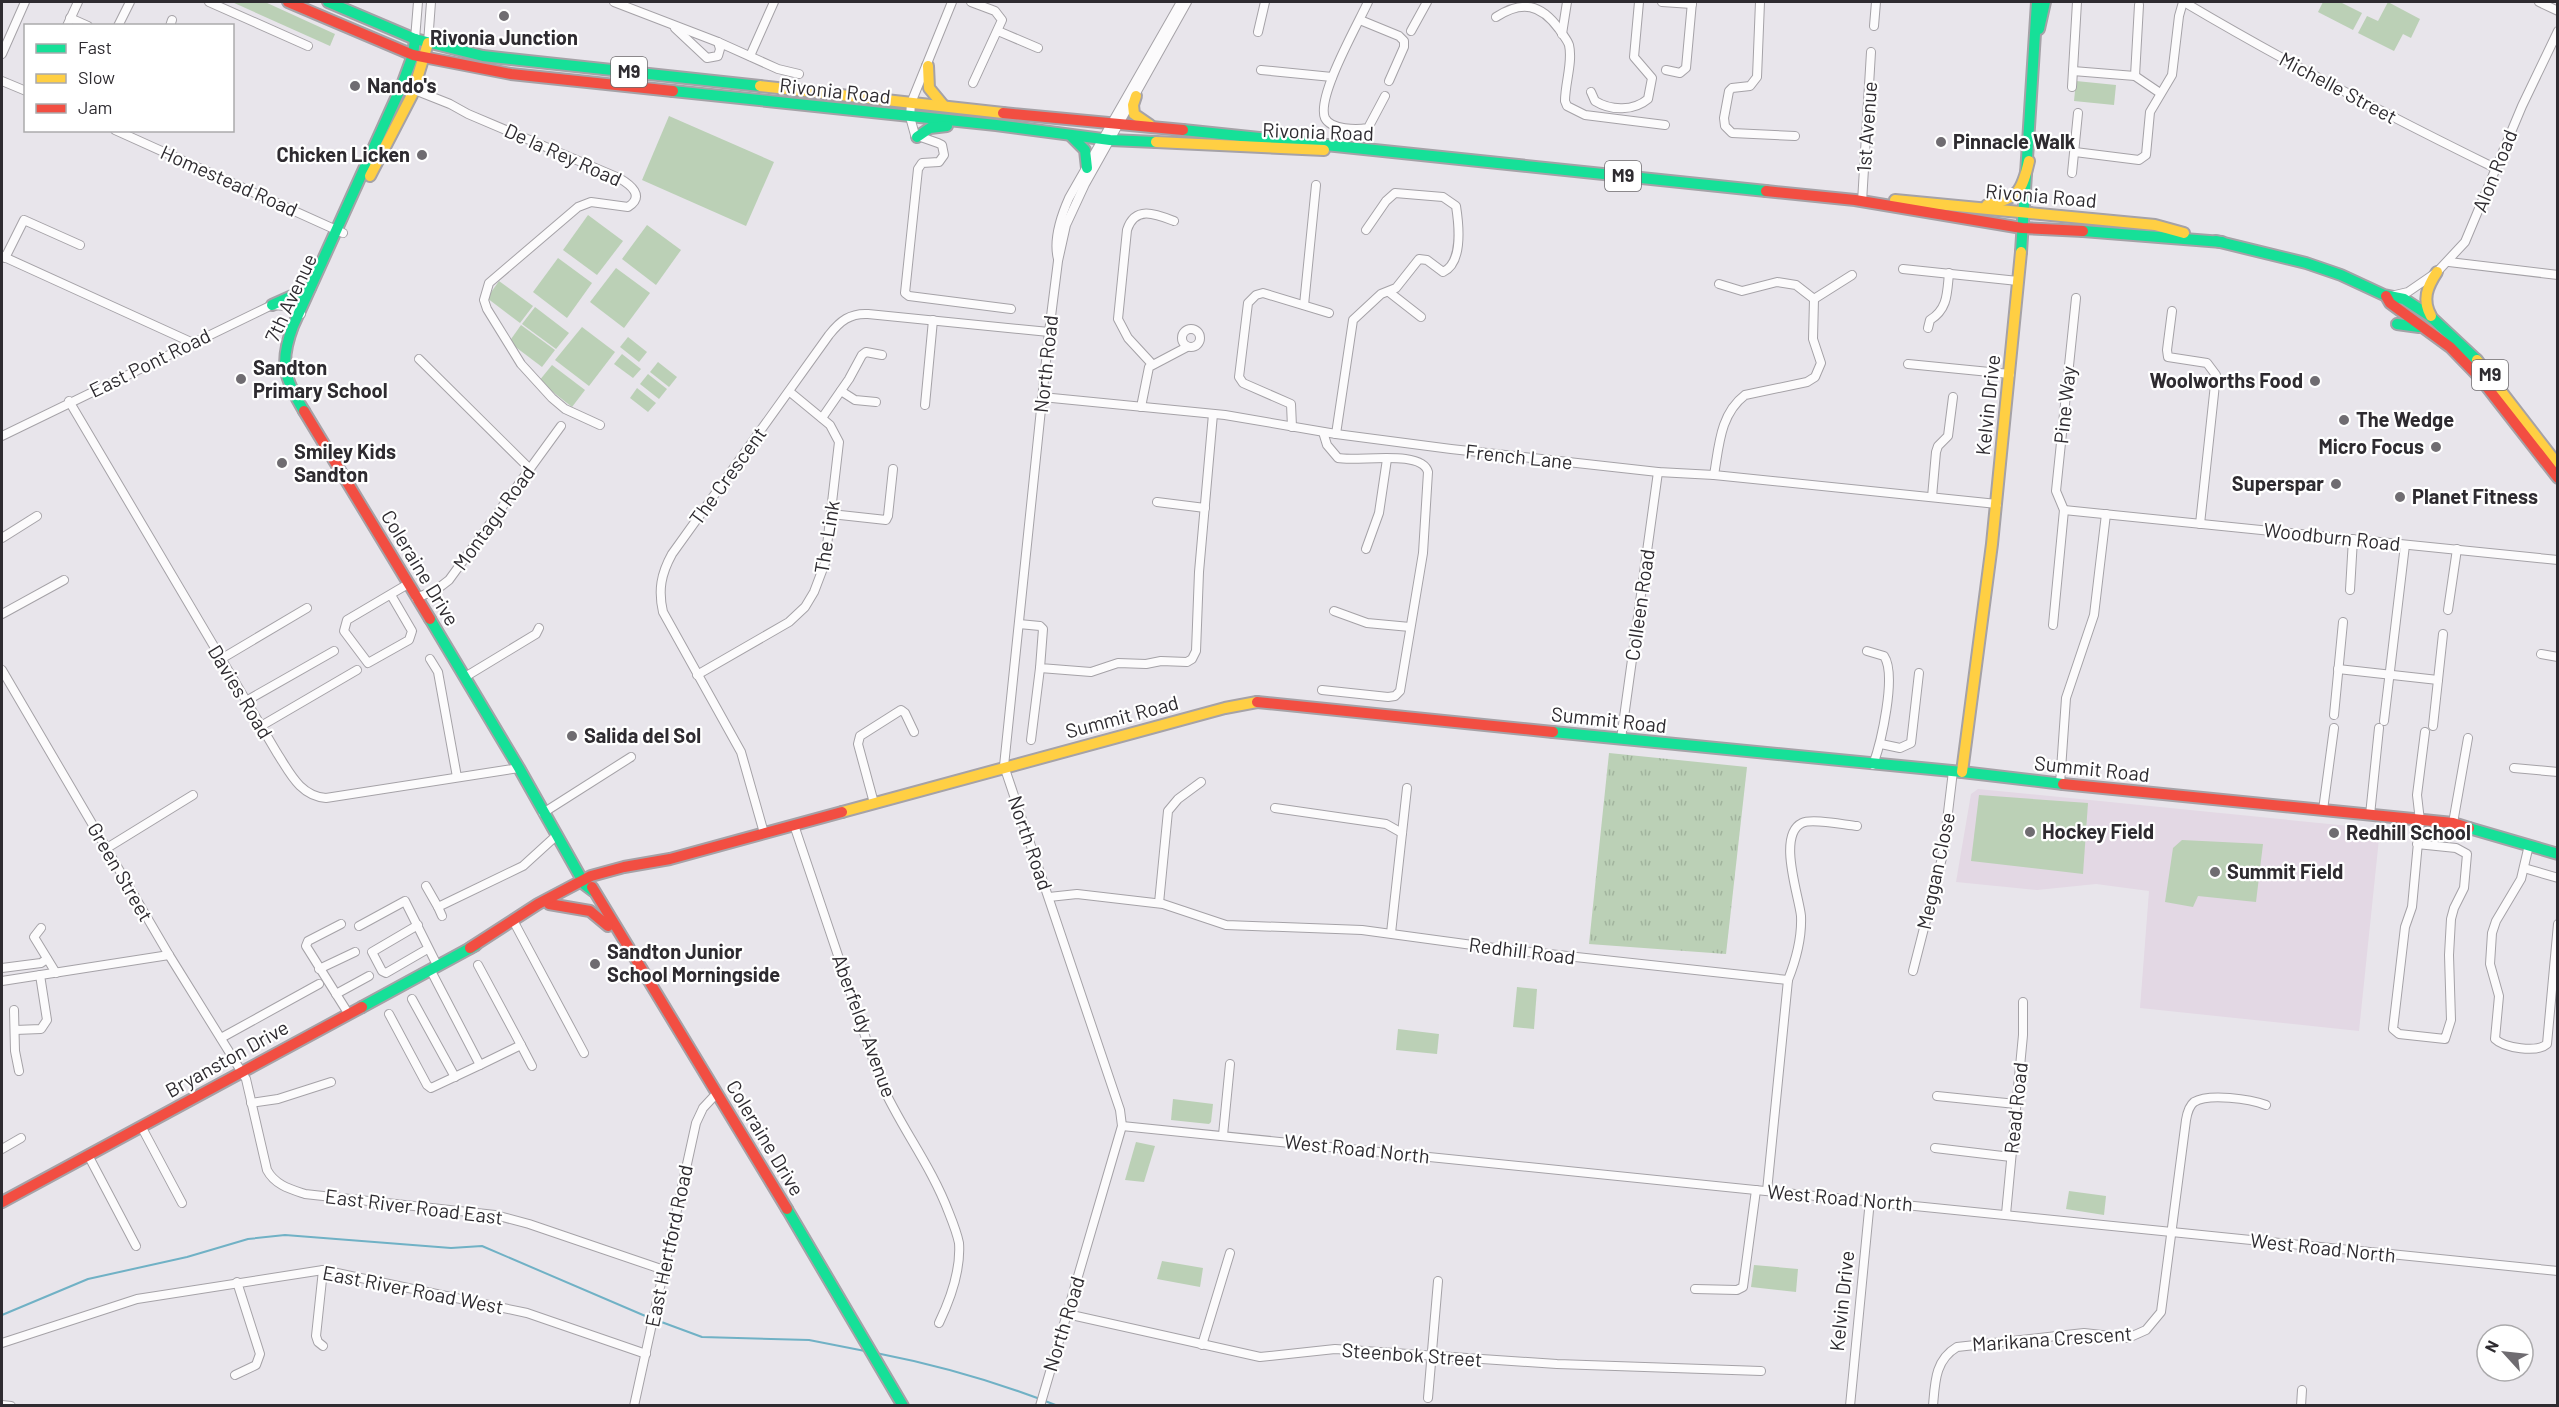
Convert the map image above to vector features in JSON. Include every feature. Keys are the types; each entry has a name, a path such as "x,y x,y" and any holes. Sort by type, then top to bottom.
{"main road":[{"name":"Rivonia Road","path":"288,2 412,55 521,75 1106,139 1203,146 1392,151"},
{"name":"Rivonia Road","path":"328,2 415,39 483,56 1024,115 1859,200 2024,212 2155,225 2289,258 2337,273 2390,298 2406,301 2479,376 2558,478"},
{"name":"Kelvin Drive","path":"1957,771 1997,504 2029,161 2037,2"},
{"name":"Kelvin Drive","path":"2036,40 2045,2"},
{"name":"7th Avenue","path":"283,358 402,85 415,39"},
{"name":"7th Avenue","path":"283,358 310,288 415,91 426,58 428,43"},
{"path":"928,66 927,87 932,96 942,105"},
{"path":"1136,96 1133,105 1134,114 1155,127"},
{"path":"917,138 927,129 936,126 983,129 996,126"},
{"path":"1068,135 1078,140 1086,151 1087,168"},
{"path":"1971,208 2000,203 2017,196 2023,186 2029,161"},
{"name":"Rivonia Road","path":"1859,200 2022,228 2222,242"},
{"path":"2397,324 2431,325 2424,297 2437,272"},
{"path":"272,305 310,288"},
{"name":"Rivonia Road","path":"2431,325 2454,336 2486,369 2558,465"},
{"name":"Coleraine Drive","path":"283,358 289,384 534,795 618,933 664,1003 903,1406"},
{"name":"Summit Road","path":"588,883 636,864 670,858 1004,766 1225,708 1259,702 2453,823 2558,854"},
{"name":"Bryanston Drive","path":"2,1202 588,883"},
{"name":"Bryanston Drive","path":"470,948 542,902 588,883"},
{"path":"549,904 592,912 618,933"}],"street":[{"path":"2,54 25,2"},
{"path":"69,22 78,2"},
{"path":"119,24 130,2"},
{"path":"209,2 308,46"},
{"path":"415,39 418,2"},
{"path":"428,43 431,2"},
{"path":"614,2 718,42 778,69 799,74"},
{"path":"750,56 774,2"},
{"path":"952,2 928,66 911,103 912,131 917,138 942,145 944,155 939,162 922,163 918,169 905,294 1011,309"},
{"path":"971,2 995,11 1002,20 973,83"},
{"path":"995,11 999,2"},
{"name":"North Road","path":"1040,1406 1122,1126 1120,1110 1004,766 1049,332 1058,261 1066,225 1106,139 1182,2"},
{"name":"North Road","path":"1115,123 1136,96 1187,2"},
{"path":"1258,32 1265,2"},
{"path":"1368,2 1332,77 1324,99 1324,116 1329,123 1337,126 1362,129 1371,126 1385,96"},
{"path":"1411,31 1427,2"},
{"path":"1562,34 1567,2"},
{"path":"1592,92 1595,101 1603,106 1634,108 1648,99 1652,78 1634,57 1639,2"},
{"path":"1662,2 1692,3 1686,68 1680,73 1666,70"},
{"path":"1760,2 1756,77 1750,86 1732,88 1729,91 1724,118 1726,129 1734,133 1796,136"},
{"path":"1874,26 1876,2"},
{"path":"2072,87 2077,2"},
{"path":"2075,152 2134,160 2144,158 2148,149 2150,112 2172,75 2179,16 2184,2"},
{"name":"Michelle Street","path":"2184,2 2251,42 2495,168"},
{"path":"2539,2 2558,11"},
{"path":"2135,76 2139,5"},
{"path":"1496,17 1512,8 1538,8 1550,17 1568,44 1565,94 1567,106 1580,114 1665,125"},
{"path":"1359,20 1399,36 1404,41 1404,47 1389,81"},
{"path":"672,25 707,58 718,56 720,49 718,42"},
{"path":"998,31 1038,48"},
{"name":"Alon Road","path":"2406,301 2449,262 2469,235 2495,168 2558,32"},
{"name":"1st Avenue","path":"1859,200 1871,52"},
{"path":"1261,70 1332,77"},
{"path":"2073,71 2135,76 2160,93"},
{"path":"2,81 24,90"},
{"name":"De la Rey Road","path":"402,85 619,177 637,193 635,201 628,207 591,202 578,207 538,243 500,272 485,290 484,300 487,309 521,364 566,409 600,424"},
{"path":"2072,173 2078,113"},
{"name":"Homestead Road","path":"119,132 339,231"},
{"name":"North Road","path":"1058,261 1057,245 1062,214 1106,139"},
{"path":"1304,305 1316,185"},
{"path":"1336,434 1353,320 1381,294 1396,288 1419,259 1427,260 1443,272 1454,262 1457,245 1456,206 1443,197 1395,194 1386,201 1365,230"},
{"path":"1152,364 1128,338 1118,319 1126,230 1132,219 1144,213 1155,214 1174,221"},
{"path":"80,246 24,220 3,257 193,343"},
{"path":"2449,262 2558,275"},
{"path":"1903,269 2018,281"},
{"path":"1928,328 1930,320 1940,314 1945,304 1949,273"},
{"path":"1814,299 1852,275"},
{"path":"1719,284 1742,291 1777,282 1796,285 1814,299"},
{"path":"1389,292 1421,317"},
{"path":"1292,427 1291,404 1243,383 1238,373 1245,312 1251,298 1263,293 1329,313"},
{"name":"Pine Way","path":"2054,625 2064,510 2056,491 2076,298"},
{"path":"1714,475 1722,428 1738,401 1745,395 1807,382 1819,372 1821,363 1813,339 1814,299"},
{"path":"272,305 285,306 300,313"},
{"name":"East Pont Road","path":"2,436 69,401 272,305"},
{"path":"2172,311 2168,357 2207,363 2216,375 2200,524"},
{"name":"The Crescent","path":"764,833 741,752 663,612 660,600 661,579 672,554 829,335 846,318 863,313 1049,332"},
{"path":"925,405 933,320"},
{"path":"1141,407 1147,371 1152,364 1187,347"},
{"path":"822,418 863,353 882,355"},
{"path":"419,359 530,469"},
{"path":"1908,364 2010,374"},
{"path":"841,391 855,400 876,402"},
{"name":"The Link","path":"697,675 789,622 805,607 823,573 839,442 834,430 822,418 789,392"},
{"name":"French Lane","path":"1042,397 1213,414 1336,434 1658,472 1714,475 1997,504"},
{"path":"1932,497 1936,452 1938,446 1948,436 1953,397"},
{"name":"Davies Road","path":"69,401 261,726 302,789 315,797 334,797 519,768"},
{"path":"1040,668 1090,672 1118,663 1187,662 1192,658 1196,651 1199,572 1213,414"},
{"name":"Montagu Road","path":"416,598 436,590 449,580 561,426"},
{"path":"1322,690 1388,697 1395,696 1402,686 1423,553 1428,469 1415,460 1338,458 1327,445 1323,432"},
{"path":"1366,549 1379,513 1387,459"},
{"path":"831,514 885,520 888,516 893,469"},
{"name":"Colleen Road","path":"1621,739 1658,472"},
{"path":"1157,502 1205,508"},
{"name":"Woodburn Road","path":"2064,510 2558,560"},
{"path":"2060,784 2066,698 2094,615 2106,514"},
{"path":"2,538 37,516"},
{"path":"2350,590 2353,539"},
{"path":"2384,721 2405,545"},
{"path":"2448,610 2457,549"},
{"path":"2,614 64,580"},
{"path":"391,595 412,631 411,636 409,640 368,663 364,662 344,631 347,620 408,584"},
{"path":"221,659 307,608"},
{"path":"1334,611 1367,623 1410,627"},
{"path":"2334,715 2343,622"},
{"path":"1019,624 1043,629 1031,740"},
{"path":"465,677 536,634 539,628"},
{"path":"2433,726 2443,633"},
{"path":"246,701 334,651"},
{"path":"1867,651 1884,656 1889,668 1881,744 1873,765"},
{"path":"2541,654 2558,657"},
{"path":"430,659 438,672 457,777"},
{"path":"2338,669 2438,680"},
{"name":"Green Street","path":"2,670 169,955 242,1071"},
{"path":"261,726 357,670"},
{"path":"1881,744 1900,748 1911,743 1919,673"},
{"path":"874,803 859,747 860,736 901,710 905,713 914,732"},
{"path":"2323,810 2334,728"},
{"path":"2370,815 2379,728"},
{"path":"2417,844 2456,848 2467,854 2464,888 2451,919 2449,955 2451,1020 2445,1039 2399,1034 2393,1029 2405,927 2412,907 2417,844 2420,820 2417,795 2425,732"},
{"path":"2453,823 2468,738"},
{"path":"545,812 632,757"},
{"path":"2514,768 2558,772"},
{"name":"Meggan Close","path":"1913,971 1943,854 1957,771"},
{"path":"1160,903 1168,811 1178,799 1201,782"},
{"path":"1391,933 1407,788"},
{"path":"106,848 193,795"},
{"path":"1275,808 1386,824 1402,833"},
{"path":"1767,1191 1788,980 1798,947 1801,918 1797,887 1790,867 1794,831 1798,825 1807,822 1857,826"},
{"name":"Aberfeldy Avenue","path":"794,825 881,1083 888,1099 928,1164 955,1229 959,1245 956,1276 939,1323"},
{"path":"438,907 523,866 555,829"},
{"path":"2529,845 2521,879 2499,914 2492,933 2490,964 2499,996 2494,1036 2496,1041 2502,1045 2539,1048 2547,1044 2558,924"},
{"path":"2524,868 2557,877"},
{"path":"426,886 442,916"},
{"name":"Redhill Road","path":"1048,897 1077,894 1160,903 1226,925 1287,929 1324,927 1391,933 1491,948 1788,980"},
{"path":"359,926 402,901 408,903 434,967 480,1065"},
{"path":"341,924 306,943 319,969 348,1013"},
{"path":"515,924 584,1053"},
{"path":"418,925 372,952 386,973 424,951"},
{"path":"41,928 34,937 56,973"},
{"path":"319,969 355,952"},
{"path":"2,981 169,955"},
{"path":"2,968 41,963 47,959"},
{"path":"478,964 532,1066"},
{"path":"15,1030 41,1029 47,1020 40,975"},
{"path":"336,994 369,976"},
{"path":"221,1038 319,984"},
{"path":"412,999 455,1077"},
{"name":"Read Road","path":"2006,1214 2024,1035 2023,1002"},
{"path":"14,1010 19,1071"},
{"path":"389,1014 427,1085 434,1088 521,1045"},
{"path":"1223,1135 1230,1064"},
{"name":"East River Road East","path":"242,1071 246,1079 268,1173 287,1188 305,1194 495,1215 664,1270"},
{"path":"251,1103 278,1099 331,1082"},
{"name":"East Hertford Road","path":"634,1406 696,1123 703,1108 717,1093"},
{"path":"1937,1096 2016,1104"},
{"name":"Marikana Crescent","path":"1933,1406 1938,1367 1948,1353 1957,1347 2084,1333 2128,1338 2146,1330 2160,1312 2186,1120 2190,1107 2194,1102 2204,1099 2245,1099 2266,1105"},
{"path":"141,1126 182,1203"},
{"name":"West Road North","path":"1122,1126 2558,1271"},
{"path":"2,1148 21,1138"},
{"path":"1935,1148 2011,1157"},
{"path":"88,1155 136,1246"},
{"path":"1695,1289 1737,1290 1743,1287 1756,1190"},
{"name":"Kelvin Drive","path":"1850,1406 1870,1200"},
{"path":"1202,1345 1230,1253"},
{"path":"323,1270 316,1336 318,1342 323,1346"},
{"name":"East River Road West","path":"2,1343 126,1302 237,1282 323,1270 527,1313 646,1354"},
{"path":"1428,1398 1438,1281"},
{"path":"235,1375 256,1365 260,1353 237,1282"},
{"name":"Steenbok Street","path":"1067,1314 1260,1357 1335,1349 1566,1364 1761,1371"},
{"path":"2301,1406 2302,1390"},
{"path":"2,1405 11,1406"}],"shaded area":[{"path":"1978,789 2380,829 2359,1031 2140,1008 2149,891 2096,884 2037,890 1956,882 1971,794"}],"green space":[{"path":"232,2 265,2 335,34 330,46"},
{"path":"2323,2 2340,2 2362,13 2353,30 2318,12"},
{"path":"2388,2 2420,19 2411,38 2403,34 2394,51 2358,33 2367,16 2378,21"},
{"path":"2076,81 2116,85 2114,105 2074,101"},
{"path":"669,116 774,162 746,226 642,180"},
{"path":"588,215 623,241 597,275 563,250"},
{"path":"647,225 681,250 656,285 622,259"},
{"path":"558,258 592,283 567,318 533,292"},
{"path":"616,268 650,293 624,328 590,302"},
{"path":"499,281 533,306 520,323 487,298"},
{"path":"535,307 569,333 556,349 522,324"},
{"path":"521,325 555,350 542,367 509,342"},
{"path":"582,327 615,352 589,386 555,360"},
{"path":"628,337 647,352 639,362 620,347"},
{"path":"622,354 641,369 633,378 614,364"},
{"path":"658,362 677,377 669,387 650,372"},
{"path":"552,365 585,390 572,407 539,381"},
{"path":"648,374 667,389 659,399 640,384"},
{"path":"637,388 656,403 648,412 630,398"},
{"path":"1609,753 1747,767 1726,954 1589,944"},
{"name":"Hockey Field","path":"1979,795 2088,803 2083,874 1971,861"},
{"name":"Summit Field","path":"2182,840 2263,844 2256,902 2198,896 2193,907 2165,902 2173,848"},
{"path":"1517,987 1537,989 1534,1029 1513,1027"},
{"path":"1398,1029 1439,1034 1437,1054 1396,1050"},
{"path":"1173,1099 1213,1104 1211,1122 1209,1124 1171,1120"},
{"path":"1136,1142 1155,1146 1144,1182 1125,1180"},
{"path":"2069,1191 2106,1196 2104,1215 2066,1209"},
{"path":"1162,1261 1203,1268 1200,1287 1157,1279"},
{"path":"1754,1265 1798,1269 1796,1292 1751,1287"}],"waterway":[{"path":"2,1315 88,1279 187,1257 248,1239 285,1235 451,1248 482,1246 650,1318"},
{"path":"656,1320 702,1337 809,1340 865,1351"},
{"path":"876,1353 968,1375 1058,1406"}],"traffic: fast":[{"path":"328,2 415,39 483,56 760,86"},
{"path":"2021,252 2037,2"},
{"path":"2039,29 2045,2"},
{"path":"304,411 292,389 286,370 285,360 289,339 402,85 413,55 415,39"},
{"path":"673,91 996,125 1110,140 1156,142"},
{"path":"917,137 930,128 947,126"},
{"path":"1183,130 1766,191"},
{"path":"1072,137 1085,150 1087,168"},
{"path":"2083,231 2222,242"},
{"path":"2216,241 2306,263 2341,275 2384,295 2404,299 2430,316 2477,360"},
{"path":"272,305 310,288"},
{"path":"2397,324 2419,327"},
{"path":"430,619 519,768 585,885 593,891"},
{"path":"1553,732 2063,784"},
{"path":"2469,828 2558,854"},
{"path":"362,1007 476,945"},
{"path":"787,1209 903,1406"}],"traffic: slow":[{"path":"370,176 412,95 428,43"},
{"path":"928,66 929,88 943,105"},
{"path":"760,86 1003,113"},
{"path":"1136,96 1133,105 1134,114 1150,125"},
{"path":"1156,142 1324,150"},
{"path":"1987,205 2006,200 2017,192 2024,180 2029,161"},
{"path":"1895,200 2155,225 2184,233"},
{"path":"1962,772 1992,544 2021,252"},
{"path":"2431,316 2426,299 2437,272"},
{"path":"2477,360 2558,465"},
{"path":"842,812 1225,708 1257,702"}],"traffic: jam":[{"path":"288,2 413,55 511,74 673,91"},
{"path":"1003,113 1183,130"},
{"path":"1766,191 1855,200 2022,228 2083,231"},
{"path":"2386,296 2390,303 2450,347 2479,377 2558,478"},
{"path":"304,411 430,619"},
{"path":"1257,702 1553,732"},
{"path":"2063,784 2453,823 2469,828"},
{"path":"470,948 538,904 591,876 624,867 670,859 842,812"},
{"path":"592,887 787,1209"},
{"path":"549,904 590,911 608,926"},
{"path":"2,1202 362,1007"}],"place":[{"name":"Rivonia Junction","path":"504,16"},
{"name":"Nando's","path":"355,86"},
{"name":"Pinnacle Walk","path":"1941,142"},
{"name":"Chicken Licken","path":"422,155"},
{"name":"Sandton Primary School","path":"241,379"},
{"name":"Woolworths Food","path":"2315,381"},
{"name":"The Wedge","path":"2344,420"},
{"name":"Micro Focus","path":"2436,447"},
{"name":"Smiley Kids Sandton","path":"282,463"},
{"name":"Superspar","path":"2336,484"},
{"name":"Planet Fitness","path":"2400,497"},
{"name":"Salida del Sol","path":"572,736"},
{"name":"Hockey Field","path":"2030,832"},
{"name":"Redhill School","path":"2334,833"},
{"name":"Summit Field","path":"2215,872"},
{"name":"Sandton Junior School Morningside","path":"595,964"}]}
